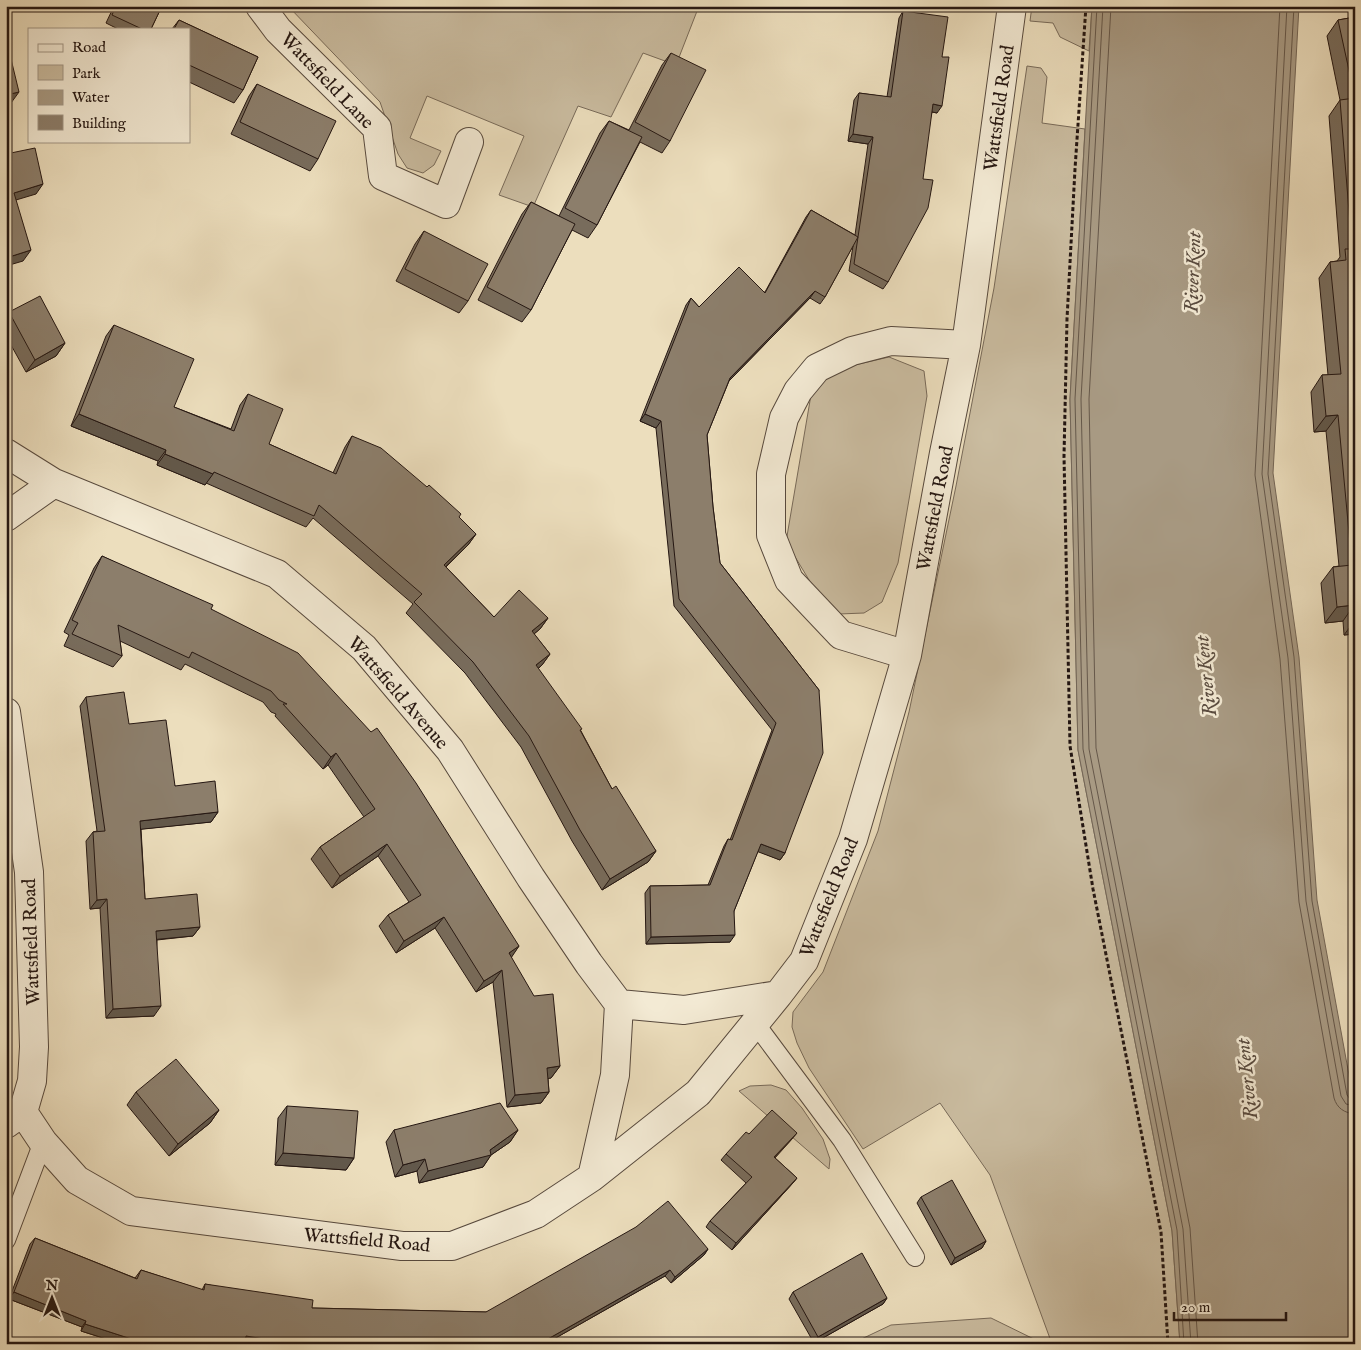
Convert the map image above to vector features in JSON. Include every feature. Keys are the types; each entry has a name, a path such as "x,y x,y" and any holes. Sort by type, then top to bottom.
{"street":[{"name":"Wattsfield Lane","path":"260,6 278,30 377,128 383,176 446,204 469,142"},
{"name":"Wattsfield Road","path":"6,712 29,880 34,1047 32,1081 14,1118 42,1142 77,1180 131,1211 402,1246 452,1246 536,1214 592,1178 698,1093 778,996 804,961 853,839 907,655 966,345 1012,6"},
{"path":"907,655 841,635 788,580 771,536 770,474 784,418 798,391 817,368 852,351 891,341 966,345"},
{"name":"Wattsfield Avenue","path":"6,453 54,483 277,574 364,648 450,750 530,878 588,964 619,1004"},
{"path":"6,517 54,483"},
{"path":"592,1178 615,1075 619,1004 684,1010 778,996"}],"lane":[{"path":"756,1023 842,1140 915,1257"},
{"path":"6,1240 42,1142"}],"path":[{"path":"1086,6 1067,319 1064,456 1070,746 1094,889 1161,1232 1168,1344"}],"green space":[{"path":"288,6 699,6 676,65 643,53 611,117 578,106 533,207 499,195 524,136 427,96 410,138 441,151 434,165 423,173 407,168 398,154 380,102"},
{"path":"1032,6 1092,6 1089,51 1060,37 1053,23 1030,21"},
{"path":"1027,66 1041,68 1047,77 1042,123 1085,129 1070,399 1078,750 1172,1231 1180,1344 1052,1344 990,1175 940,1103 863,1149 809,1068 797,1043 792,1027 793,1012 823,972 878,831 909,712 956,486 994,288"},
{"path":"889,357 924,371 927,396 898,563 882,602 864,613 839,614 820,598 786,542 812,389 842,368"},
{"path":"771,1085 786,1090 802,1108 823,1139 830,1159 829,1169 739,1091 750,1086"},
{"path":"991,1318 1044,1344 851,1344 891,1325"}],"water":[{"name":"River Kent","path":"1092,6 1299,6 1273,473 1299,657 1317,900 1355,1108 1355,1344 1180,1344 1172,1231 1078,750 1070,399"}],"building":[{"path":"116,6 162,6 151,28 140,28 112,15"},
{"path":"903,11 948,17 942,57 949,57 942,106 933,104 923,179 933,180 928,208 888,282 854,264 873,137 853,134 859,93 891,97"},
{"path":"1355,17 1355,98 1338,20"},
{"path":"179,20 258,57 243,90 190,65 190,28 175,28"},
{"path":"671,53 706,70 670,141 635,122"},
{"path":"11,59 19,92 6,95 6,60"},
{"path":"257,84 336,121 318,159 240,122"},
{"path":"1355,98 1355,609 1354,605 1337,607 1333,567 1352,565 1338,415 1326,416 1322,375 1341,374 1330,262 1346,260 1345,249 1352,249 1340,100"},
{"path":"609,121 642,137 597,225 565,208"},
{"path":"35,148 43,184 14,193 31,250 6,258 6,154"},
{"path":"531,202 575,224 531,310 487,287"},
{"path":"811,210 858,237 825,297 815,291 730,378 707,435 720,563 819,690 823,753 785,853 761,844 734,911 735,935 651,937 650,886 710,885 728,839 732,840 776,723 679,599 661,421 645,414 691,298 699,307 739,267 765,293"},
{"path":"424,231 488,264 468,301 405,269"},
{"path":"40,296 65,343 35,360 9,312"},
{"path":"114,325 194,359 174,407 234,431 248,394 283,409 269,444 336,474 352,436 381,448 427,487 429,485 461,514 459,517 476,534 444,565 494,617 519,590 548,618 532,631 550,654 536,665 582,729 580,730 612,789 616,786 656,851 610,879 580,830 529,736 473,662 414,602 422,594 319,505 314,516 214,472 213,474 165,454 166,450 79,414"},
{"path":"102,556 213,605 211,609 298,653 371,732 377,728 416,783 519,946 509,953 534,996 553,994 560,1066 547,1068 549,1092 515,1095 502,970 484,981 444,917 404,941 388,915 421,895 387,844 340,876 320,847 375,809 336,753 331,757 283,704 287,704 279,700 271,691 192,652 189,658 118,625 122,656 72,634 78,623 72,620"},
{"path":"124,692 129,724 166,720 175,786 215,781 218,812 140,821 145,899 197,894 200,927 156,931 161,1006 113,1009 107,899 97,900 93,832 105,831 86,697"},
{"path":"176,1059 219,1110 178,1144 136,1092"},
{"path":"500,1103 518,1130 490,1150 491,1155 428,1171 425,1159 403,1165 394,1130"},
{"path":"287,1106 358,1111 354,1158 283,1153"},
{"path":"772,1110 797,1133 774,1157 797,1178 736,1243 710,1221 752,1177 726,1154 746,1132 749,1134"},
{"path":"952,1180 986,1241 955,1258 921,1197"},
{"path":"668,1201 708,1249 675,1277 670,1270 539,1344 294,1344 246,1336 245,1344 147,1344 85,1324 86,1321 14,1292 35,1238 137,1279 141,1270 204,1290 205,1284 313,1300 312,1308 486,1312 636,1227"},
{"path":"862,1253 887,1298 818,1337 793,1292"}]}
